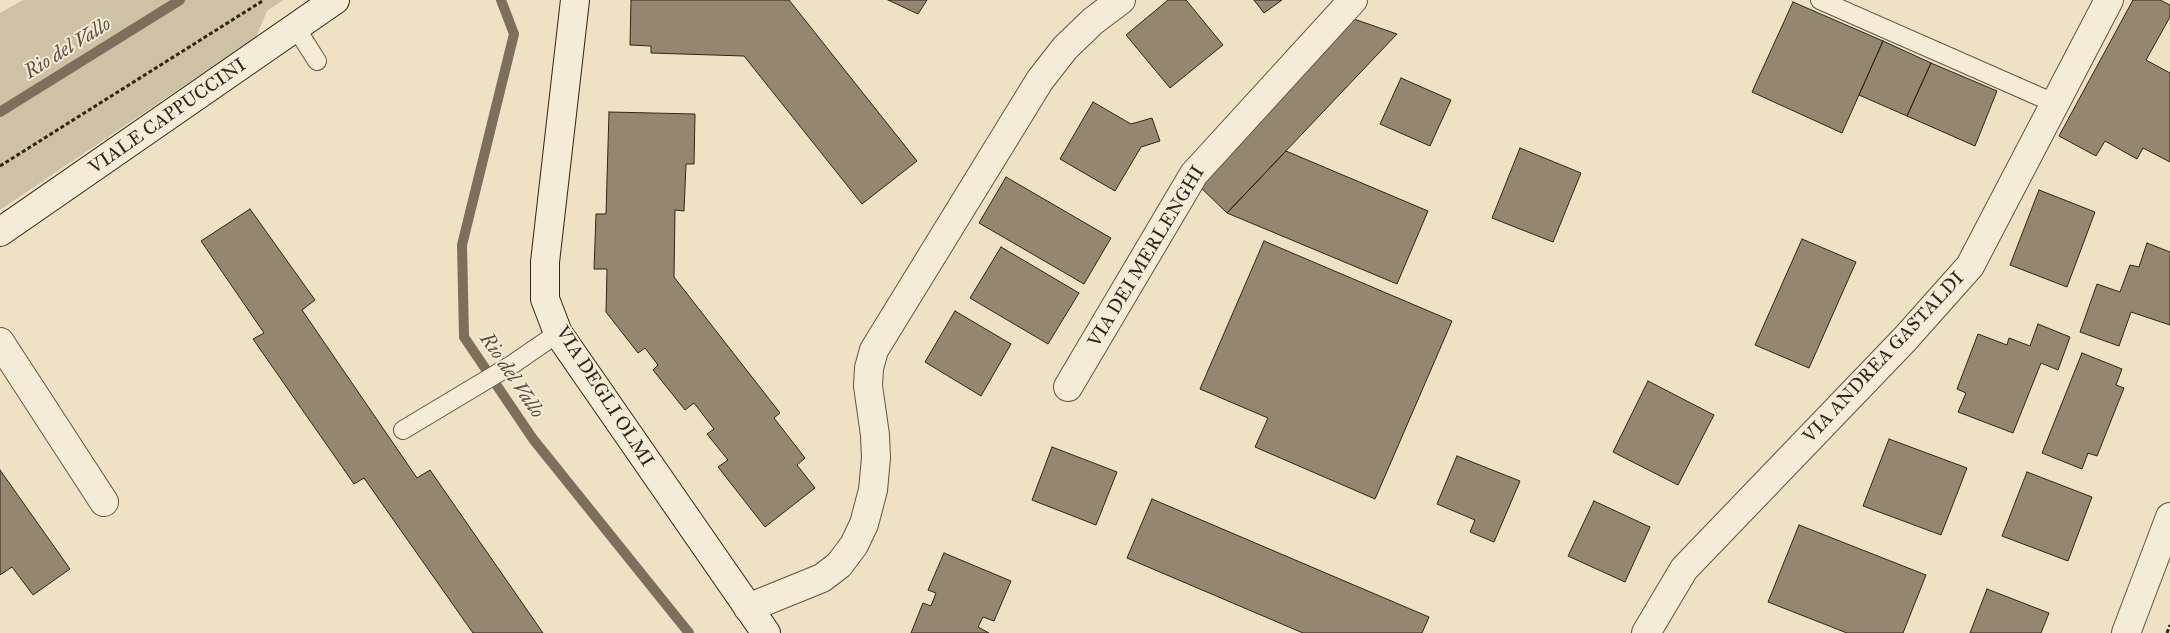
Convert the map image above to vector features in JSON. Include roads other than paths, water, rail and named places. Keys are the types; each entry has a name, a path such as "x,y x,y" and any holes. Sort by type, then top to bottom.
{"street":[{"name":"VIALE CAPPUCCINI","path":"0,232 335,0"},
{"path":"748,608 822,578 839,565 854,546 864,524 873,490 876,458 875,435 868,386 869,368 874,350 1040,80 1065,48 1093,21 1121,0"},
{"name":"VIA DEI MERLENGHI","path":"1068,387 1194,174 1353,0"},
{"name":"VIA ANDREA GASTALDI","path":"1646,633 1684,569 1906,339 1970,266 2109,0"},
{"name":"VIA DEGLI OLMI","path":"576,3 544,262 545,299 558,333 766,633"},
{"path":"0,342 104,502"},
{"path":"2126,633 2170,517"}],"lane":[{"path":"1820,0 2054,103"},
{"path":"296,28 317,61"},
{"path":"403,430 513,364 558,333"}],"waterway":[{"name":"Rio del Vallo","path":"0,112 180,0"},
{"name":"Rio del Vallo","path":"501,0 514,34 462,245 464,337 533,439 689,633"}]}
